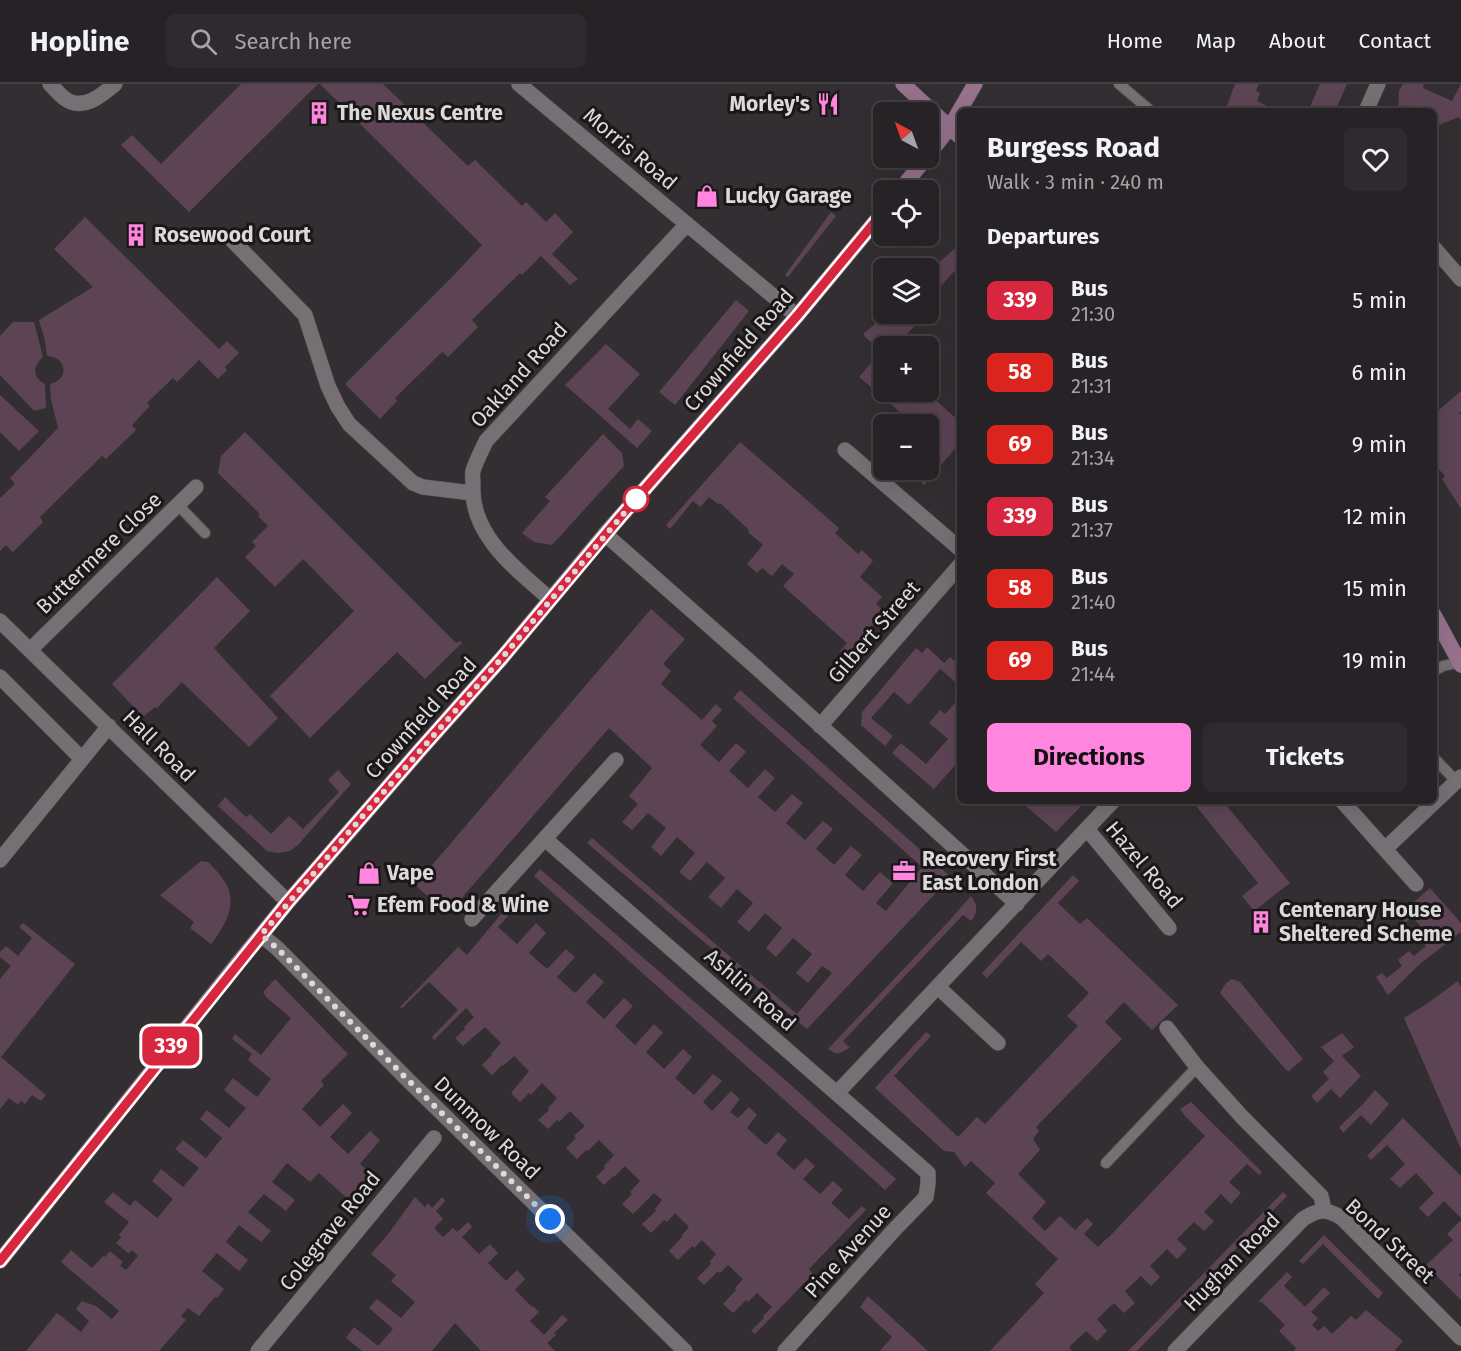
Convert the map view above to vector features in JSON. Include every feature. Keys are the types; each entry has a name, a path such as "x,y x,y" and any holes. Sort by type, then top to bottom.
{"street":[{"path":"50,84 64,99 76,104 87,103 104,94 115,84"},
{"name":"Morris Road","path":"519,84 797,316"},
{"path":"903,84 955,132 939,146"},
{"path":"965,108 975,84"},
{"path":"1367,108 1378,84"},
{"path":"908,180 917,168"},
{"name":"Oakland Road","path":"550,599 504,558 482,526 474,508 473,471 486,441 687,224"},
{"name":"Crownfield Road","path":"0,1261 288,902 501,659 605,534 797,316 873,224"},
{"path":"231,239 305,315 328,386 349,423 413,483 423,487 472,493"},
{"path":"1437,251 1461,279"},
{"path":"845,450 957,546"},
{"name":"Buttermere Close","path":"30,650 196,487"},
{"path":"605,534 757,668 1017,904"},
{"name":"Gilbert Street","path":"820,726 957,568"},
{"name":"Hall Road","path":"0,621 288,902"},
{"path":"1437,621 1460,663"},
{"path":"0,677 82,759"},
{"path":"0,860 109,726"},
{"path":"472,919 616,760"},
{"path":"1437,801 1459,780"},
{"path":"837,1093 1110,804"},
{"path":"1345,804 1416,884"},
{"path":"1385,849 1433,804"},
{"name":"Hazel Road","path":"1087,829 1169,928"},
{"name":"Ashlin Road","path":"545,839 928,1173"},
{"name":"Dunmow Road","path":"261,935 277,948 408,1080 685,1351"},
{"path":"938,987 998,1043"},
{"name":"Bond Street","path":"1167,1028 1197,1067 1243,1118 1321,1196 1324,1210 1342,1218 1461,1338"},
{"name":"Colegrave Road","path":"258,1351 434,1138"},
{"name":"Pine Avenue","path":"785,1351 926,1197 928,1173"},
{"name":"Hughan Road","path":"1175,1351 1303,1219 1313,1212 1324,1210"}],"lane":[{"path":"1119,84 1147,108"},
{"path":"178,505 205,533"},
{"path":"1437,669 1460,663"},
{"path":"1437,761 1459,780"},
{"path":"1106,1163 1197,1067"}],"shaded area":[{"path":"241,84 318,84 189,212 121,145 132,135 161,164"},
{"path":"320,84 383,84 468,166 475,160 522,206 526,202 546,222 555,213 573,232 552,254 578,279 570,285 541,256 522,275 520,273 472,320 478,327 448,357 442,352 395,398 397,401 380,419 345,384 482,245"},
{"path":"1235,84 1259,84 1256,91 1260,93 1257,101 1271,108 1226,108"},
{"path":"1320,84 1347,84 1336,108 1309,108"},
{"path":"1403,84 1424,84 1423,88 1452,101 1461,84 1461,120 1459,117 1437,126 1437,108 1398,108 1399,91"},
{"path":"831,212 836,216 788,277 785,275"},
{"path":"85,217 219,349 227,341 239,353 225,367 227,370 218,379 199,360 177,382 173,378 147,403 150,406 132,425 136,430 106,459 102,456 40,517 43,522 13,552 6,545 0,551 0,498 15,484 10,478 58,428 50,384 61,378 64,369 59,360 47,356 39,320 93,287 54,249"},
{"path":"957,247 957,268 939,288 939,262"},
{"path":"736,300 749,311 675,405 659,392"},
{"path":"13,322 34,322 43,357 39,360 35,372 38,379 45,384 46,408 34,411 0,375 0,336"},
{"path":"875,324 916,324 905,336 873,336 873,344 864,336 864,333"},
{"path":"606,344 640,374 608,409 630,429 638,419 652,431 637,448 565,385"},
{"path":"873,360 873,389 859,377"},
{"path":"1461,391 1461,411 1459,413 1461,415 1461,509 1442,479 1445,476 1437,467 1437,411"},
{"path":"0,395 39,431 19,451 0,432"},
{"path":"888,402 938,402 957,419 957,446 939,468 939,414 902,414"},
{"path":"245,432 456,643 460,641 462,643 425,679 397,652 310,738 270,696 354,611 303,559 275,587 245,557 256,546 252,542 268,526 258,516 260,514 218,473 221,456"},
{"path":"603,434 622,453 624,466 552,545 534,542 522,533 550,501 545,497"},
{"path":"740,442 839,528 835,533 858,554 862,550 873,561 860,577 882,597 876,604 885,612 846,656 840,651 847,643 783,586 794,574 782,564 772,576 762,568 757,573 747,564 763,545 720,503 718,504 709,497 700,507 693,501 670,529 666,525"},
{"path":"918,480 928,480 924,485"},
{"path":"217,577 250,611 214,648 278,718 249,747 182,682 157,708 155,707 143,717 112,684"},
{"path":"651,609 685,639 663,664 671,671 661,684 702,720 716,704 722,710 712,721 717,726 700,745 719,762 736,743 746,752 729,771 748,788 765,769 775,778 758,797 775,812 792,794 803,803 786,823 805,840 823,821 833,829 816,849 834,865 851,846 862,855 845,875 863,891 880,872 893,883 876,903 886,911 922,867 733,698 740,690 951,877 807,1029 587,843 592,838 797,1014 832,973 822,966 808,983 796,973 812,954 793,938 776,957 766,948 782,928 765,913 749,932 737,922 753,903 737,889 721,908 708,897 725,878 707,862 690,881 679,872 695,853 677,837 661,856 651,847 666,828 648,813 632,830 622,822 638,804 629,796 652,768 609,728 448,914 415,885"},
{"path":"927,647 944,663 950,657 957,663 957,683 940,669 909,705 894,692 871,718 893,736 885,746 861,725 862,712 916,648 922,653"},
{"path":"957,700 957,763 934,789 892,753 901,743 926,764 948,739 929,723 940,710 945,714"},
{"path":"338,770 351,784 298,845 290,851 278,853 267,851 218,806 225,797 246,817 250,814 271,834 289,816 303,829 339,792 328,780"},
{"path":"1023,804 1083,804 1056,832"},
{"path":"1194,804 1225,804 1290,883 1254,911 1242,896 1258,883"},
{"path":"201,861 208,862 220,875 226,884 231,900 225,923 211,944 190,928 194,922 160,895"},
{"path":"540,869 783,1078 896,1179 885,1190 534,876"},
{"path":"1073,875 1079,881 1058,903 1080,924 1087,918 1178,1005 1152,1030 1124,1002 1105,1022 1122,1039 1036,1127 1039,1131 1033,1139 1040,1150 1018,1174 1046,1202 1032,1218 1045,1231 1060,1216 1075,1230 1087,1218 1093,1224 1084,1234 1098,1247 1205,1136 1180,1109 1191,1102 1262,1172 1259,1175 1247,1164 1229,1182 1241,1193 1231,1204 1221,1194 1204,1212 1214,1221 1204,1231 1194,1222 1177,1239 1187,1249 1177,1259 1167,1249 1150,1266 1160,1277 1151,1286 1141,1276 1125,1291 1135,1303 1124,1313 1114,1303 1097,1319 1107,1331 1097,1341 1086,1331 1069,1347 1072,1351 990,1351 1044,1293 1035,1284 1058,1259 986,1193 995,1183 971,1161 965,1167 954,1152 944,1151 875,1088 926,1032 931,1036 894,1076 958,1137 977,1117 985,1124 1078,1026 1067,1016 1089,993 1048,954 1041,961 1021,942 987,978 982,973"},
{"path":"1430,888 1461,923 1461,932 1421,963 1388,995 1376,977 1382,973 1387,978 1402,966 1398,960 1409,951 1414,956 1426,946 1421,940 1428,935 1413,917 1405,923 1399,915"},
{"path":"971,896 976,909 971,921 963,915 843,1041 850,1048 837,1054 828,1049 948,922"},
{"path":"511,902 516,907 498,927 517,944 536,923 546,933 529,953 547,969 566,949 575,957 557,977 575,993 594,973 604,982 586,1002 604,1019 624,998 633,1006 615,1026 635,1045 654,1024 663,1033 646,1052 664,1069 683,1049 692,1057 675,1078 694,1095 713,1074 722,1081 703,1102 712,1111 731,1091 740,1099 730,1112 738,1118 749,1107 757,1115 747,1128 766,1145 778,1132 787,1140 776,1154 794,1170 806,1158 815,1166 803,1179 820,1194 833,1181 843,1190 831,1203 849,1219 862,1206 866,1210 809,1269 813,1274 755,1334 751,1331 772,1307 757,1293 733,1313 723,1304 743,1279 728,1265 704,1285 697,1278 711,1264 710,1261 716,1254 702,1240 678,1260 669,1251 689,1227 675,1213 651,1233 642,1224 656,1211 655,1209 662,1200 654,1193 633,1214 622,1204 640,1181 625,1166 604,1185 596,1177 614,1155 599,1140 577,1159 566,1148 585,1126 570,1111 548,1129 538,1120 557,1098 542,1083 531,1095 529,1093 520,1102 511,1093 529,1071 514,1056 492,1075 482,1065 501,1043 485,1027 463,1046 455,1038 474,1017 466,1008 434,1040 432,1037 458,1010 429,982 402,1008 400,1007 458,947 467,955"},
{"path":"23,923 75,964 1,1057 46,1095 41,1101 32,1095 25,1104 21,1101 18,1105 9,1098 0,1109 0,979 11,966 0,957 0,952 6,946 18,956 32,938 19,927"},
{"path":"275,979 348,1054 321,1081 324,1085 302,1109 320,1127 343,1104 352,1113 330,1137 348,1154 370,1131 380,1140 360,1164 371,1173 349,1200 319,1173 310,1182 287,1163 272,1182 295,1200 286,1211 264,1194 248,1212 271,1231 261,1242 239,1225 226,1242 248,1260 239,1271 217,1253 202,1271 224,1289 199,1316 188,1308 181,1316 186,1320 159,1351 26,1351 57,1313 81,1332 89,1321 76,1309 82,1301 96,1306 112,1319 119,1311 61,1262 71,1250 92,1268 110,1251 123,1262 120,1266 126,1270 138,1256 132,1250 129,1254 116,1243 129,1222 104,1202 113,1192 130,1206 135,1200 157,1218 173,1199 152,1181 161,1169 183,1187 199,1168 175,1149 183,1140 206,1158 222,1138 200,1119 207,1110 229,1128 246,1108 224,1090 233,1078 257,1097 271,1079 248,1060 252,1054 232,1039 235,1034 261,1055 291,1018 263,992"},
{"path":"1232,979 1240,982 1303,1059 1289,1071 1220,993 1226,983"},
{"path":"1458,981 1461,987 1461,1149 1404,1018"},
{"path":"1342,1033 1354,1047 1342,1056 1361,1076 1340,1098 1331,1089 1317,1103 1311,1096 1329,1079 1323,1072 1334,1061 1321,1047"},
{"path":"1375,1090 1389,1104 1371,1125 1361,1115 1343,1133 1339,1127"},
{"path":"1403,1118 1461,1175 1461,1218 1444,1201 1428,1217 1419,1208 1434,1193 1416,1173 1400,1188 1390,1179 1405,1164 1387,1145 1371,1160 1367,1156"},
{"path":"1283,1192 1287,1196 1137,1351 1128,1351"},
{"path":"415,1197 425,1207 428,1203 432,1208 442,1197 445,1201 436,1211 443,1219 434,1228 443,1237 453,1228 457,1232 468,1222 472,1227 462,1237 479,1254 490,1244 498,1253 488,1263 506,1281 517,1270 525,1279 515,1290 539,1312 530,1321 544,1335 562,1315 568,1320 547,1343 555,1351 481,1351 455,1323 432,1351 362,1351 346,1338 354,1327 378,1346 393,1329 369,1308 377,1299 401,1318 415,1302 391,1281 396,1275 371,1254"},
{"path":"1461,1220 1461,1272 1459,1275 1461,1277 1461,1300 1426,1265 1453,1240 1447,1234"},
{"path":"1324,1235 1383,1293 1378,1299 1323,1244 1303,1264 1299,1261"},
{"path":"1287,1272 1292,1277 1284,1286 1305,1307 1324,1287 1330,1293 1311,1312 1318,1318 1312,1325 1318,1331 1324,1326 1332,1334 1351,1316 1356,1320 1366,1310 1403,1341 1396,1351 1294,1351 1296,1348 1279,1331 1285,1325 1262,1302 1258,1302"},
{"path":"868,1296 928,1351 880,1351 892,1337 860,1307"}],"bus line":[{"name":"339","path":"0,1261 288,902 501,659 621,516 819,291 873,225"}],"place":[{"name":"Morley's","path":"828,104"},
{"name":"The Nexus Centre","path":"319,113"},
{"name":"Lucky Garage","path":"707,196"},
{"name":"Rosewood Court","path":"136,235"},
{"name":"Recovery First East London","path":"904,871"},
{"name":"Vape","path":"369,873"},
{"name":"Efem Food & Wine","path":"359,905"},
{"name":"Centenary House Sheltered Scheme","path":"1261,922"}],"route":[{"path":"550,1219 277,948 261,935 501,659 636,499"}]}
